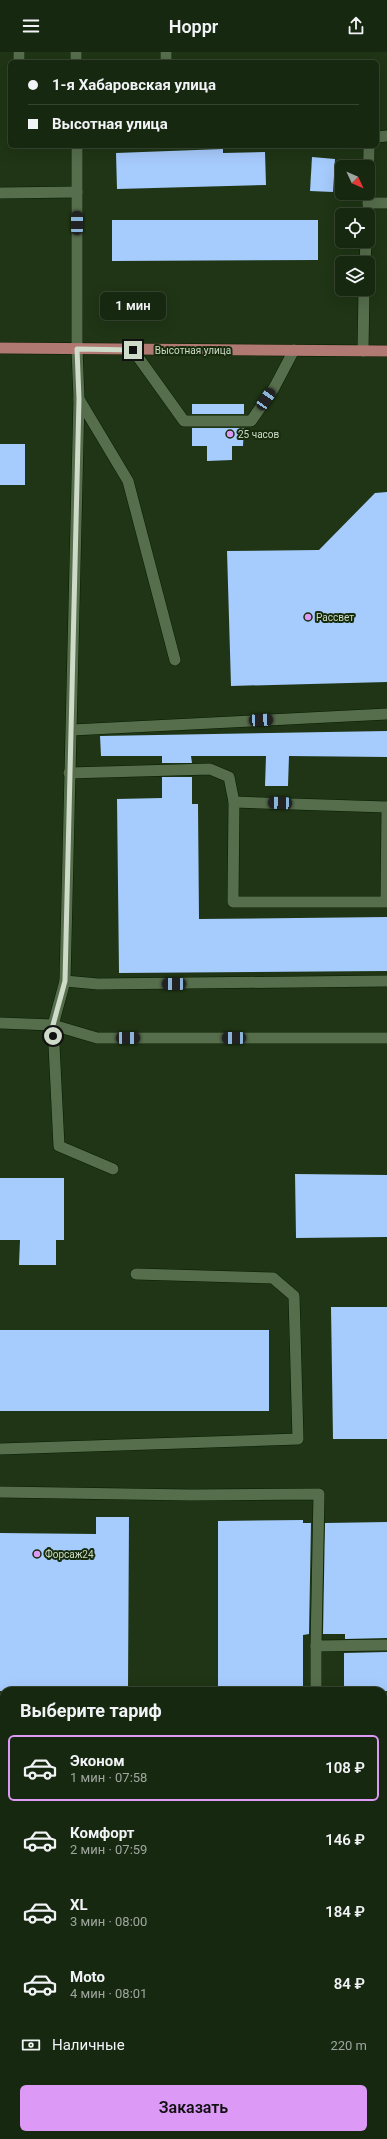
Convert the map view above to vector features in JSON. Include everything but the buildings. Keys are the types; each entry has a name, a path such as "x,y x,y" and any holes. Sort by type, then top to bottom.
{"main road":[{"name":"Высотная улица","path":"0,348 387,351"}],"street":[{"path":"76,148 77,349 79,399 72,730 69,773 65,981 53,1025 59,1146 113,1168"},
{"path":"368,208 369,148"},
{"path":"0,193 77,192"},
{"path":"368,203 387,203"},
{"path":"363,351 364,296"},
{"path":"133,350 184,421 251,421 274,388 294,350"},
{"path":"79,399 128,481 175,660"},
{"path":"72,730 387,714"},
{"path":"69,773 210,769 229,777 234,802 233,902 386,902 386,807 234,802"},
{"path":"65,981 98,984 387,981"},
{"path":"0,1023 53,1025 97,1038 387,1038"},
{"path":"0,1449 298,1439 294,1296 273,1278 136,1274"},
{"path":"0,1492 191,1495 319,1494 316,1687"},
{"path":"316,1646 387,1644"}],"place":[{"name":"25 часов","path":"230,434"},
{"name":"Рассвет","path":"308,617"},
{"name":"Форсаж24","path":"37,1554"}],"route":[{"path":"53,1036 53,1025 65,981 79,399 77,349 133,350"}]}
